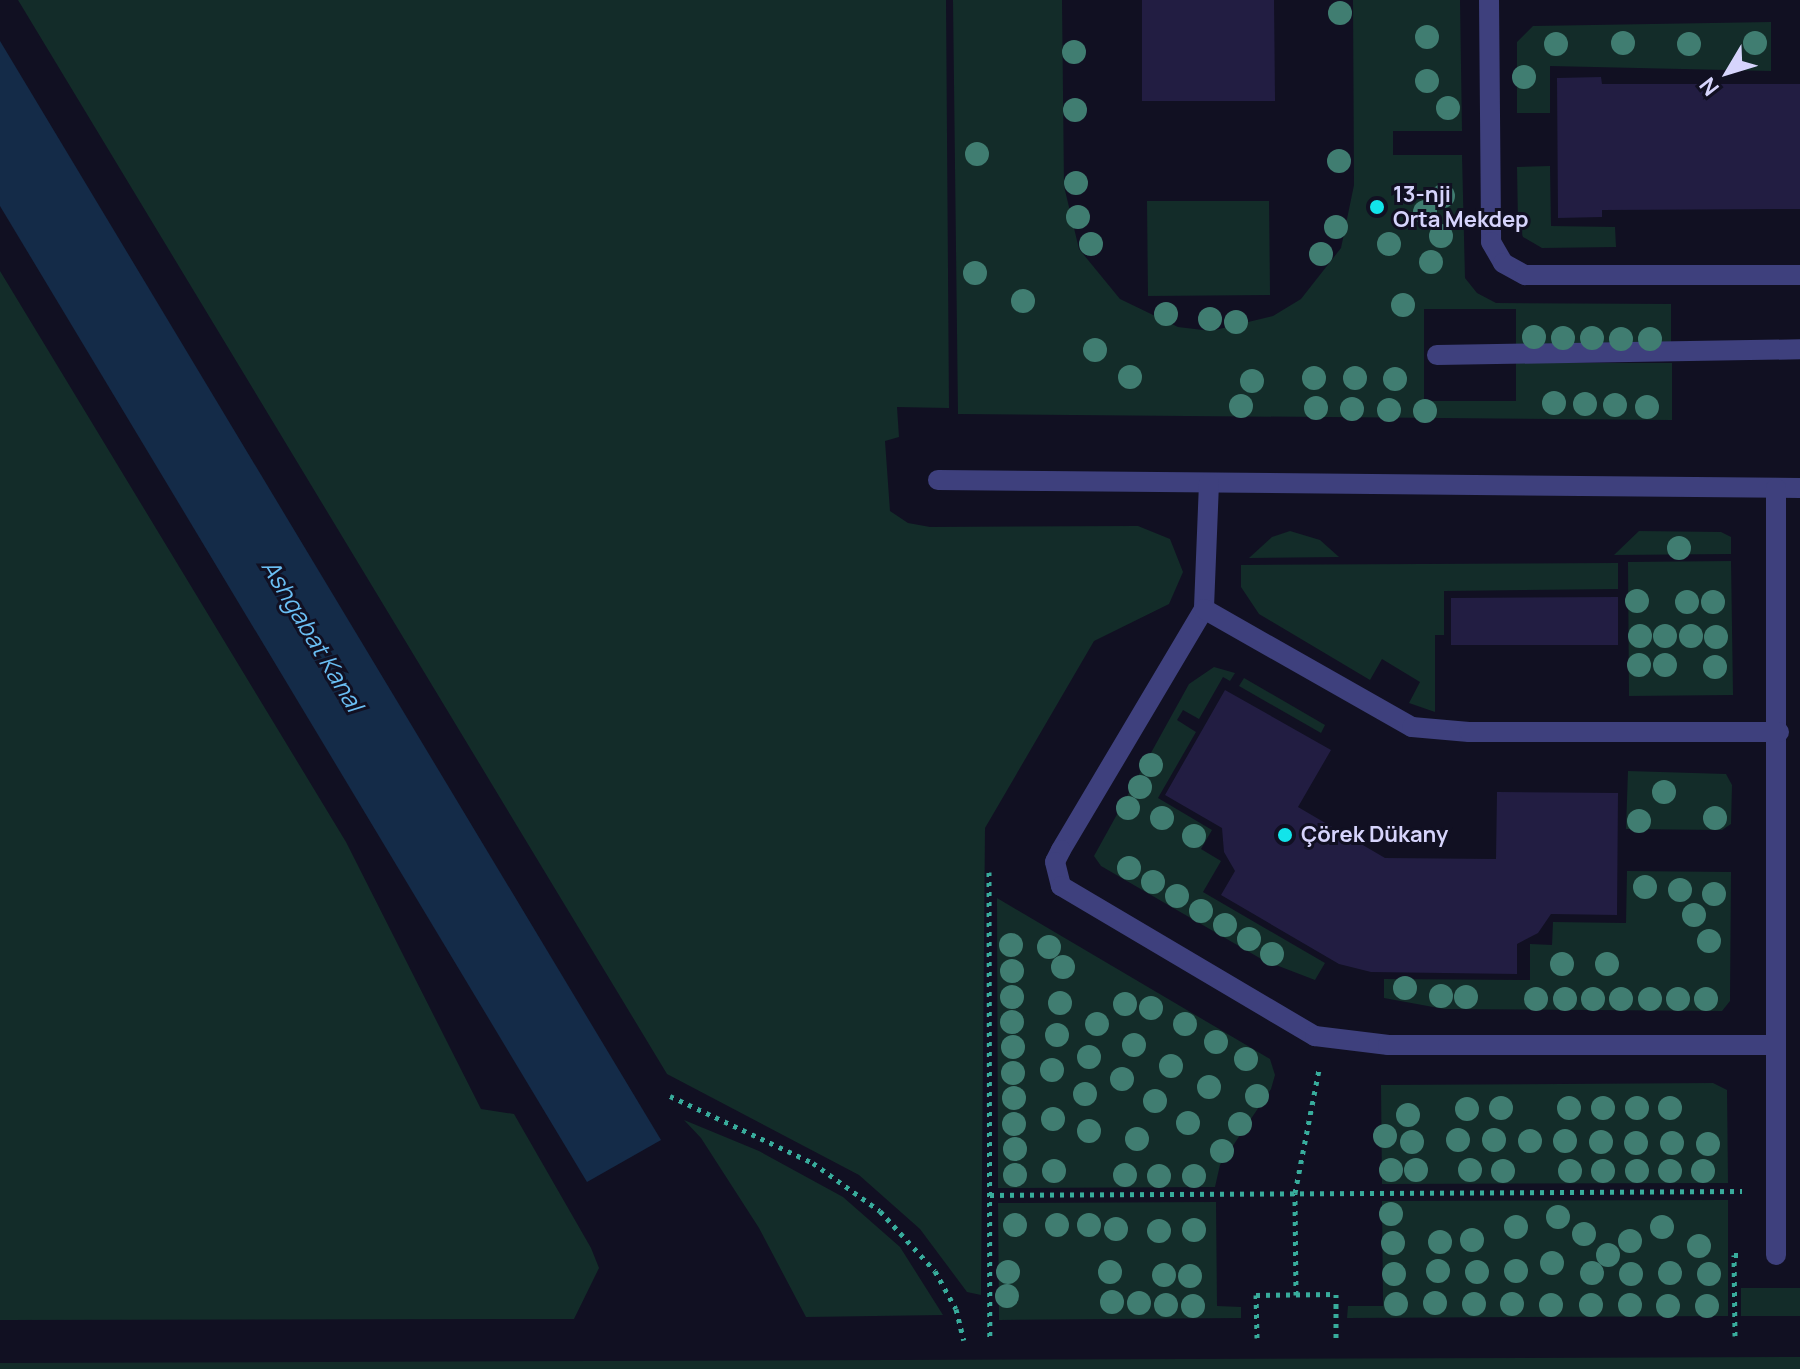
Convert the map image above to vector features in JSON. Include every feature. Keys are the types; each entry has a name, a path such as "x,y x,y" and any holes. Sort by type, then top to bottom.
{"street":[{"path":"1489,0 1491,242 1503,263 1525,275 1800,275"},
{"path":"1437,355 1800,349"},
{"path":"938,480 1800,488"},
{"path":"1209,483 1204,609 1061,850 1055,874 1073,896 1250,1002 1329,1038 1388,1045 1773,1045"},
{"path":"1776,488 1779,732 1773,1045 1776,1255"},
{"path":"1204,609 1412,727 1455,732 1779,732"}],"path":[{"path":"989,872 990,1340"},
{"path":"1296,1295 1295,1193 1312,1094 1329,1038"},
{"path":"670,1096 813,1163 880,1211 935,1271 956,1309 964,1340"},
{"path":"990,1195 1775,1191"},
{"path":"1257,1338 1256,1295 1336,1294 1336,1338"}],"green space":[{"path":"18,0 946,0 949,408 897,407 899,437 885,441 890,511 908,523 930,527 1138,526 1170,539 1183,572 1169,604 1094,641 985,828 981,1295 967,1292 920,1229 859,1175 667,1074"},
{"path":"953,0 1062,0 1064,186 1079,249 1120,299 1178,327 1211,331 1273,316 1301,299 1341,248 1354,185 1353,0 1460,0 1462,131 1393,131 1393,155 1462,155 1465,278 1477,293 1496,303 1671,304 1671,345 1516,346 1516,309 1424,309 1424,401 1516,401 1516,363 1672,363 1672,420 958,414"},
{"path":"1771,22 1771,71 1550,66 1550,113 1517,113 1517,42 1533,26"},
{"path":"1550,166 1551,226 1615,227 1616,247 1542,248 1523,237 1518,224 1517,167"},
{"path":"1147,201 1269,201 1270,295 1148,296"},
{"path":"0,271 346,842 481,1109 514,1114 591,1248 599,1268 574,1319 0,1320"},
{"path":"1290,531 1320,540 1339,557 1249,558 1272,537"},
{"path":"1639,531 1721,532 1731,537 1731,554 1614,555"},
{"path":"1731,561 1733,695 1629,696 1628,562"},
{"path":"1618,563 1618,589 1444,591 1444,635 1435,635 1435,712 1409,703 1420,682 1382,659 1370,680 1259,614 1241,587 1241,565"},
{"path":"1214,667 1235,673 1230,681 1223,677 1199,719 1183,710 1177,720 1196,732 1158,798 1212,830 1201,849 1221,861 1203,892 1325,963 1315,980 1263,960 1101,866 1094,856 1189,684"},
{"path":"1244,678 1325,725 1321,733 1239,686"},
{"path":"1628,771 1726,774 1732,785 1731,824 1722,830 1626,829"},
{"path":"1627,871 1731,872 1730,1001 1722,1011 1444,1009 1384,998 1384,979 1530,980 1530,944 1552,945 1553,922 1626,923"},
{"path":"997,898 1270,1059 1275,1075 1271,1089 1220,1165 1215,1187 998,1188"},
{"path":"1713,1083 1727,1090 1728,1183 1382,1184 1381,1085"},
{"path":"684,1120 759,1151 843,1197 900,1247 943,1315 806,1317 759,1228 701,1138"},
{"path":"1728,1200 1728,1316 1347,1318 1348,1306 1383,1306 1382,1201"},
{"path":"1216,1202 1217,1306 1241,1307 1241,1318 999,1320 998,1203"},
{"path":"1741,1288 1800,1288 1800,1316 1741,1316"},
{"path":"1800,1357 1800,1369 0,1369 0,1363"}],"water":[{"name":"Ashgabat Kanal","path":"0,41 661,1140 587,1182 0,206"}],"building":[{"path":"1142,0 1274,0 1275,101 1142,101"},
{"path":"1601,77 1602,84 1800,84 1800,209 1602,210 1602,217 1558,218 1557,78"},
{"path":"1618,597 1618,645 1451,645 1451,598"},
{"name":"Çörek Dükany","path":"1225,690 1331,750 1298,807 1385,858 1496,859 1497,792 1618,793 1617,915 1551,914 1538,933 1517,944 1517,974 1371,972 1339,964 1221,895 1235,871 1224,852 1222,828 1165,795"}],"place":[{"name":"13-nji Orta Mekdep","path":"1377,207"},
{"name":"Çörek Dükany","path":"1285,835"}]}
